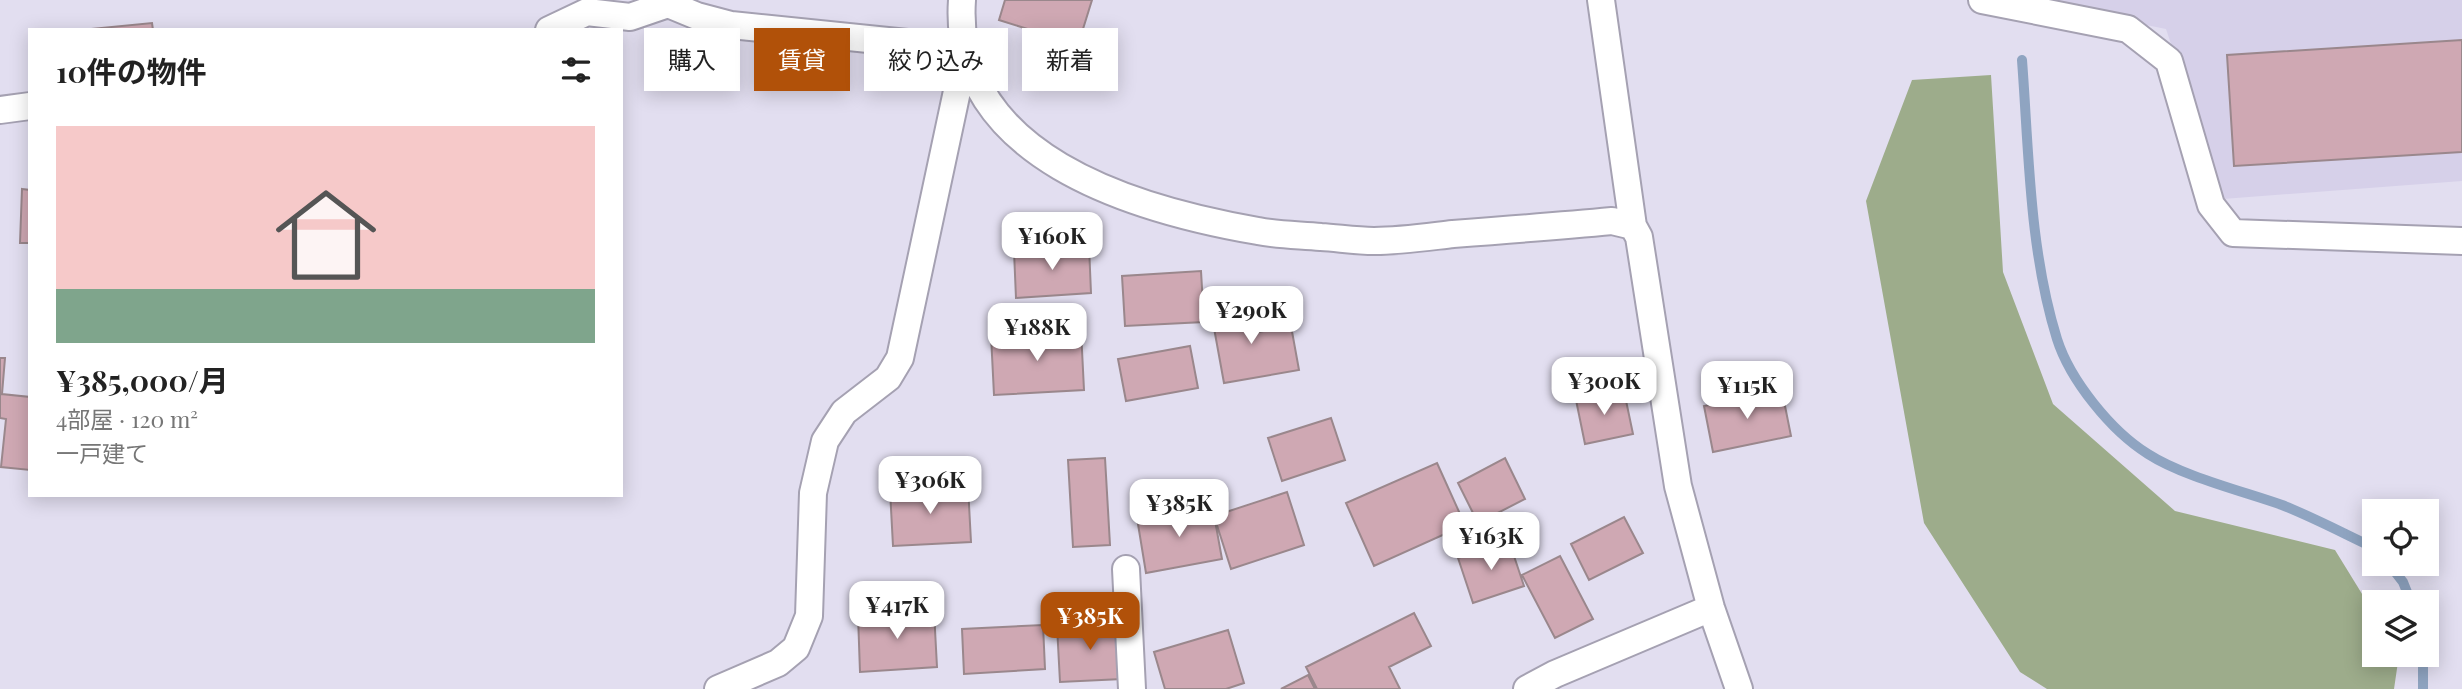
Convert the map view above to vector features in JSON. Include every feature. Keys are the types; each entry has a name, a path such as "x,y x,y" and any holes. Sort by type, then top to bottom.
{"street":[{"path":"962,0 962,28"},
{"path":"1601,0 1633,226 1639,237 1678,486 1711,608 1739,689"},
{"path":"1982,0 2128,29 2169,61 2211,205 2233,233 2462,240"},
{"path":"553,28 587,12 631,17 666,2 696,16 732,25 864,39"},
{"path":"718,689 778,663 796,648 809,616 813,493 825,441 844,412 888,378 900,358 957,91"},
{"path":"982,91 990,106 1009,129 1077,178 1169,212 1260,232 1374,241 1612,221 1633,226"},
{"path":"0,110 28,106"},
{"path":"1126,569 1132,689"},
{"path":"1527,689 1555,674 1711,608"}],"shaded area":[{"path":"2023,0 2462,0 2462,181 2223,199 2166,29"}],"green space":[{"path":"1991,75 2003,272 2053,404 2175,511 2335,550 2362,594 2362,667 2397,667 2394,689 2047,689 2020,672 1924,523 1866,201 1912,80"}],"building":[{"path":"1005,0 1092,0 1083,28 1024,28 999,20"},
{"path":"152,23 153,28 101,28"},
{"path":"2462,40 2462,152 2234,166 2227,55"},
{"path":"22,189 28,190 28,243 20,243"},
{"path":"1089,246 1091,293 1016,298 1014,251"},
{"path":"1201,271 1204,322 1125,326 1122,276"},
{"path":"1241,300 1247,334 1291,326 1299,370 1224,383 1210,306"},
{"path":"1081,330 1084,390 994,395 991,335"},
{"path":"1190,346 1198,388 1126,401 1118,359"},
{"path":"0,358 5,358 2,394 28,397 28,470 1,467 6,419 0,418"},
{"path":"1624,391 1633,434 1585,444 1576,400"},
{"path":"1782,391 1791,436 1713,452 1704,406"},
{"path":"1331,418 1345,460 1282,481 1268,438"},
{"path":"1105,458 1110,545 1073,547 1068,460"},
{"path":"1505,458 1525,499 1478,523 1458,483"},
{"path":"1437,463 1465,525 1374,566 1346,503"},
{"path":"968,486 971,542 893,546 890,490"},
{"path":"1287,492 1304,545 1231,569 1214,516"},
{"path":"1212,504 1222,559 1146,573 1137,518"},
{"path":"1624,517 1643,553 1589,580 1571,544"},
{"path":"1509,541 1524,586 1473,603 1458,558"},
{"path":"1560,556 1593,619 1555,638 1522,575"},
{"path":"934,611 937,667 860,672 858,615"},
{"path":"1414,613 1431,646 1389,667 1400,689 1317,689 1306,667"},
{"path":"1119,623 1122,679 1060,682 1057,626"},
{"path":"1043,625 1045,669 964,674 962,629"},
{"path":"1228,630 1244,683 1226,689 1165,689 1154,652"},
{"path":"1308,675 1315,689 1281,689"}],"waterway":[{"path":"2022,60 2035,235 2041,270 2057,339 2071,371 2082,387 2120,432 2162,462 2292,509 2362,542"},
{"path":"2398,576 2406,590"},
{"path":"2423,667 2423,689"}]}
